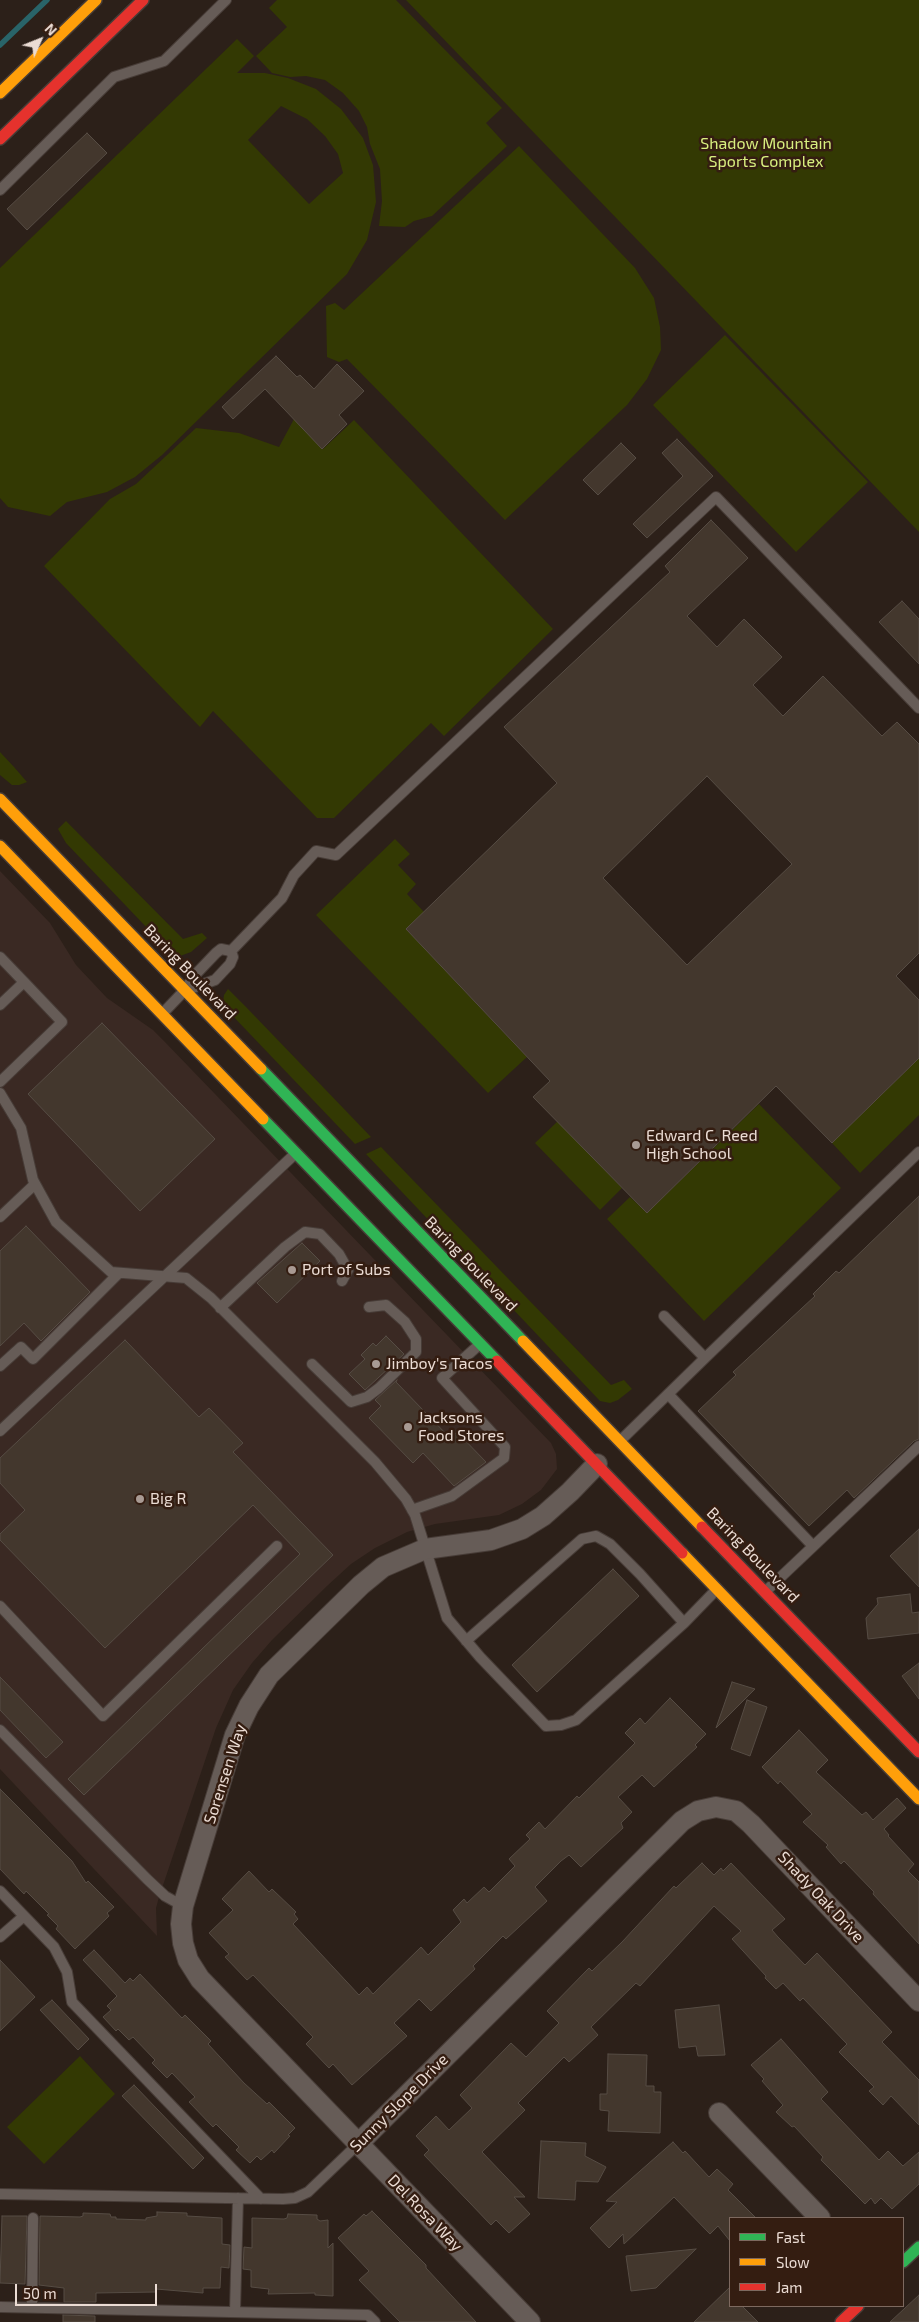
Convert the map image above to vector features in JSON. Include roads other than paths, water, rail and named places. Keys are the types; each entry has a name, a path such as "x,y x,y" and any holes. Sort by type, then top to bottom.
{"main road":[{"path":"0,93 96,0"},
{"path":"0,139 143,0"},
{"name":"Baring Boulevard","path":"0,798 21,826 185,990 919,1752"},
{"path":"3,847 481,1344 602,1458 717,1589 919,1799"},
{"path":"602,1458 620,1441"},
{"path":"904,2261 919,2247"},
{"path":"841,2322 857,2307"}],"street":[{"name":"Sorensen Way","path":"320,2105 200,1979 188,1960 183,1943 181,1924 183,1906 235,1735 254,1698 270,1675 361,1585 383,1567 425,1549 491,1540 522,1529 543,1516 570,1492 602,1458"},
{"name":"Shady Oak Drive","path":"716,1807 736,1811 752,1824 919,2000"},
{"name":"Sunny Slope Drive","path":"358,2144 682,1821 698,1812 716,1807"},
{"name":"Del Rosa Way","path":"320,2105 530,2322"},
{"path":"719,2113 819,2217"}],"lane":[{"path":"0,190 114,77 164,61 226,0"},
{"path":"231,951 282,898 297,870 316,850 336,855 716,497 919,708"},
{"path":"163,1013 216,953 221,949 231,951"},
{"path":"185,990 215,980 230,964 233,957 231,951"},
{"path":"0,957 62,1022 0,1082"},
{"path":"0,1005 24,982"},
{"path":"0,1093 21,1128 35,1184 56,1222 111,1272 186,1278 220,1308 375,1462 406,1498 412,1510 447,1618 466,1641 546,1726 561,1725 576,1720 684,1623 717,1589"},
{"path":"0,1431 297,1152"},
{"path":"620,1441 919,1152"},
{"path":"0,1217 35,1184"},
{"path":"220,1308 285,1246 305,1232 320,1234 339,1254 348,1270 342,1281"},
{"path":"0,1366 21,1347 33,1359 119,1273"},
{"path":"312,1364 350,1402 367,1397 379,1388 416,1352 416,1339 405,1322 386,1305 369,1307"},
{"path":"664,1316 705,1358"},
{"path":"412,1510 452,1496 504,1458 505,1447 442,1378 481,1344"},
{"path":"668,1394 813,1546"},
{"path":"765,1592 919,1446"},
{"path":"466,1641 582,1539 596,1536 610,1544 684,1623"},
{"path":"0,1606 103,1716 277,1546"},
{"path":"0,1730 146,1879 165,1896 183,1906"},
{"path":"0,1891 54,1947 67,1972 72,2002 261,2199"},
{"path":"0,1938 24,1916"},
{"name":"Sunny Slope Drive","path":"0,2194 295,2198 308,2192 358,2144"},
{"path":"236,2311 238,2198"},
{"path":"32,2307 33,2218"},
{"path":"0,2307 236,2311 269,2317 368,2315 375,2322"}],"waterway":[{"path":"0,45 47,0"}],"place":[{"name":"Edward C. Reed High School","path":"636,1145"},
{"name":"Port of Subs","path":"292,1270"},
{"name":"Jimboy's Tacos","path":"376,1364"},
{"name":"Jacksons Food Stores","path":"408,1427"},
{"name":"Big R","path":"140,1499"}],"park label":[{"name":"Shadow Mountain Sports Complex","path":"766,153"}]}
